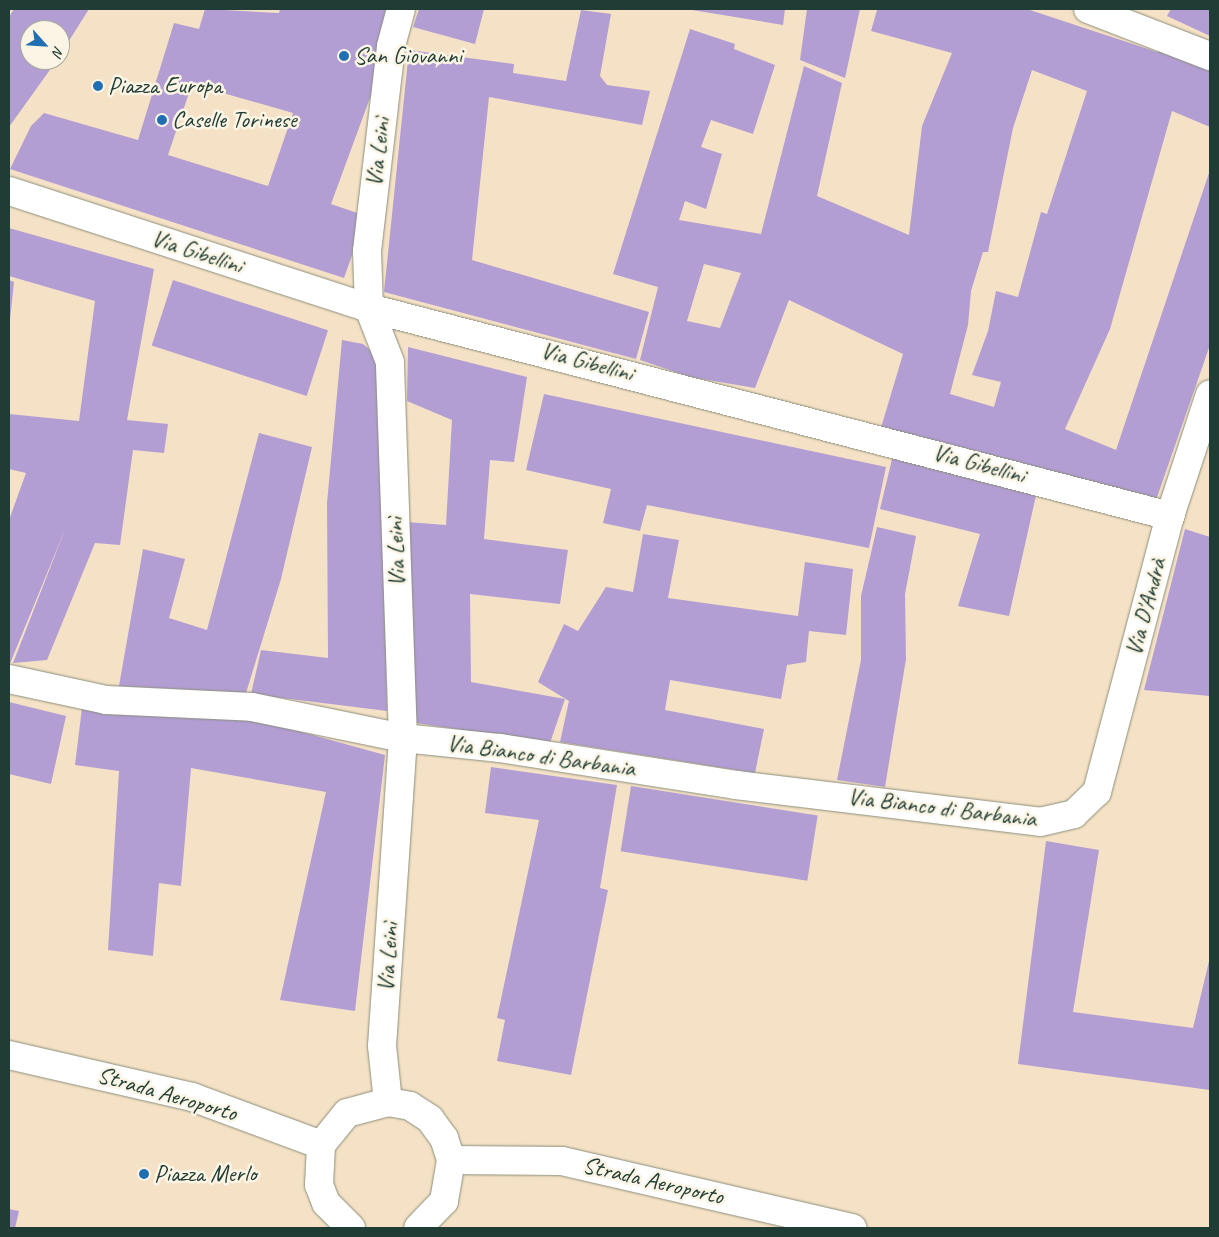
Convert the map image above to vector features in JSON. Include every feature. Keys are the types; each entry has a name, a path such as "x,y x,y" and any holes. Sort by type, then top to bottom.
{"street":[{"name":"Via Leinì","path":"388,1102 382,1046 403,738 390,362 369,308 367,251 391,46 401,9"},
{"path":"1088,9 1144,17 1210,56"},
{"name":"Via Gibellini","path":"9,191 369,308 1170,516"},
{"name":"Via D'Andrà","path":"1074,814 1097,792 1170,516 1204,434 1210,394"},
{"name":"Via Bianco di Barbania","path":"9,679 106,700 252,707 403,738 1040,822 1074,814"},
{"name":"Strada Aeroporto","path":"9,1055 192,1097 321,1145"},
{"path":"351,1228 326,1203 319,1185 321,1145 347,1113 388,1102 410,1106 430,1119 444,1138 451,1160 444,1201 418,1228"},
{"name":"Strada Aeroporto","path":"451,1160 562,1161 852,1228"}],"building":[{"path":"14,9 89,9 70,39 70,20 20,20 20,70 50,70 9,127 9,17"},
{"path":"205,9 279,13 280,9 387,9 374,87 331,204 366,216 344,278 10,169 31,126 44,113 138,140 174,23 199,29","holes":["192,84 293,113 268,186 168,155"]},
{"path":"419,9 484,9 475,44 413,27"},
{"path":"686,9 785,9 783,25"},
{"path":"807,9 860,9 845,78 800,60"},
{"path":"874,9 1027,9 1157,52 1163,49 1210,68 1210,127 1172,111 1110,329 1065,429 1116,450 1210,170 1210,345 1155,503 880,431 903,354 789,300 755,388 690,377 640,360 658,287 613,274 690,29 735,44 734,49 775,65 753,134 711,120 701,147 722,154 706,209 685,201 679,220 761,234 804,66 842,83 817,196 909,235 922,126 952,53 871,31 877,10","holes":["1032,70 1087,91 1047,214 1041,212 1018,297 996,291 988,331 972,375 1001,382 994,407 950,394 968,325 971,291 983,252 988,252 1013,128","704,264 741,273 720,328 687,321"]},
{"path":"1171,9 1210,9 1210,36 1167,16"},
{"path":"581,10 611,14 600,76 607,85 650,91 642,125 489,97 472,260 649,312 636,359 384,292 409,50 514,64 513,73 566,81"},
{"path":"9,228 154,269 127,420 168,424 164,453 133,450 120,545 95,543 47,660 13,663 66,527 9,666 9,520 26,473 9,469 9,414 79,421 95,301 9,276"},
{"path":"9,280 14,282 10,320 9,320"},
{"path":"173,280 328,330 307,396 152,346"},
{"path":"342,340 363,344 381,359 387,711 251,694 261,650 328,658 327,503"},
{"path":"408,347 527,377 514,462 490,460 484,539 568,550 560,604 470,594 471,682 565,699 550,743 416,723 406,522 446,525 452,420 407,401"},
{"path":"544,394 886,467 869,548 647,505 640,531 603,523 611,489 526,470"},
{"path":"259,433 312,447 281,579 246,693 119,686 143,549 185,559 169,618 207,630"},
{"path":"893,455 1037,491 1009,616 958,606 980,534 880,509"},
{"path":"877,527 916,536 905,594 906,659 885,787 837,780 861,660 861,596"},
{"path":"1185,529 1210,537 1210,696 1144,690"},
{"path":"643,534 679,540 668,598 798,616 805,562 853,569 846,635 809,631 806,662 787,665 781,699 670,680 665,710 764,729 755,773 560,742 569,701 538,682 564,624 578,631 606,587 633,592"},
{"path":"9,702 66,716 51,784 9,774"},
{"path":"82,708 222,716 280,726 385,755 355,1011 280,1000 326,792 191,768 181,886 159,883 153,956 108,950 119,771 75,765"},
{"path":"491,767 617,785 600,888 608,890 571,1075 497,1061 505,1020 497,1018 539,820 485,813"},
{"path":"631,786 818,816 807,881 621,851"},
{"path":"1046,841 1099,850 1073,1012 1193,1028 1210,957 1210,1090 1018,1064"},
{"path":"9,1209 19,1211 15,1228 9,1228"}],"place":[{"name":"San Giovanni","path":"344,56"},
{"name":"Piazza Europa","path":"98,86"},
{"name":"Caselle Torinese","path":"162,120"},
{"name":"Piazza Merlo","path":"144,1174"}]}
